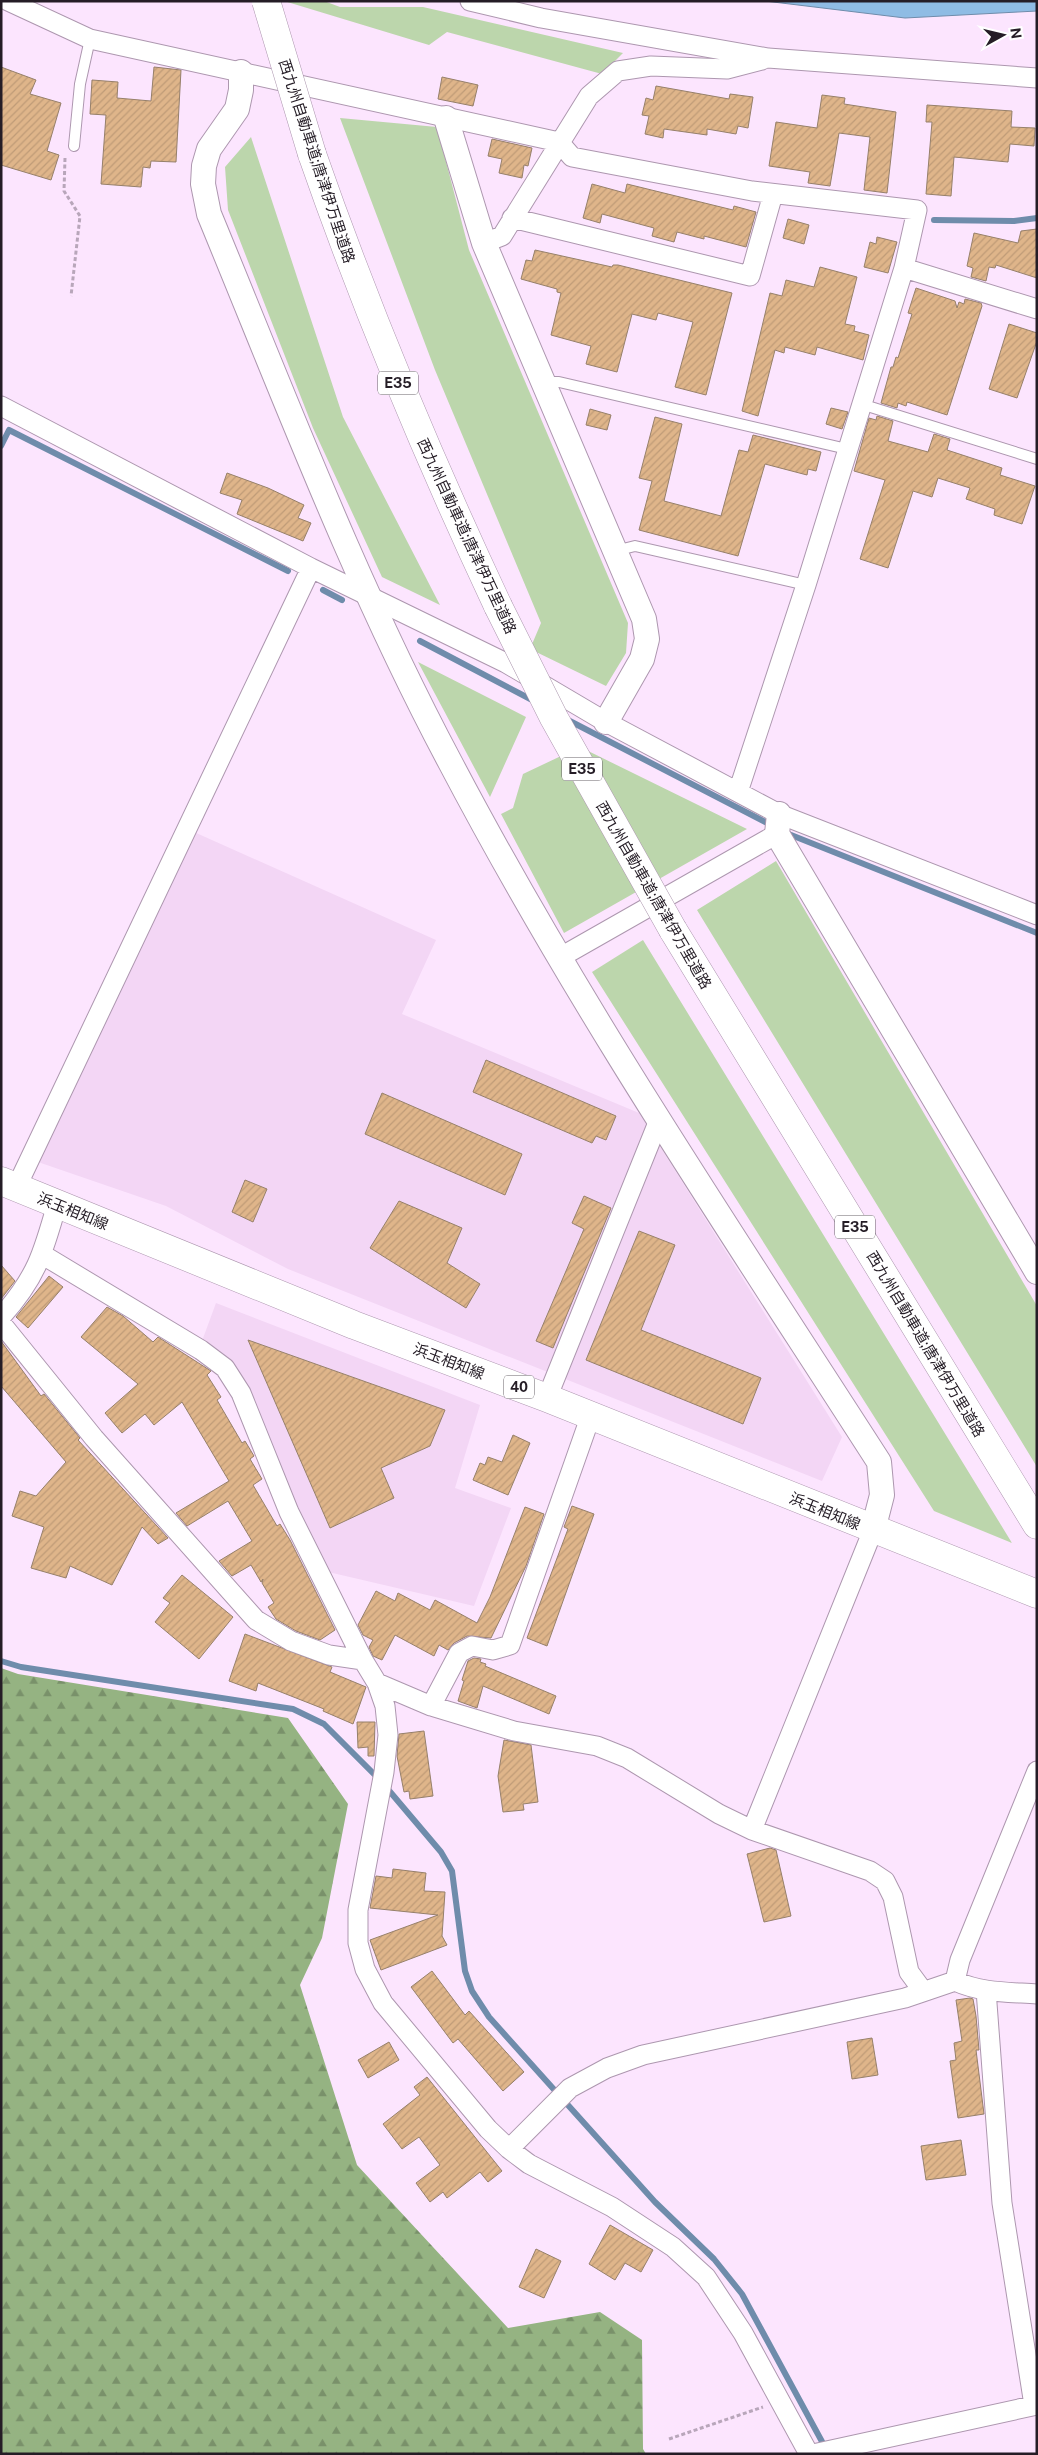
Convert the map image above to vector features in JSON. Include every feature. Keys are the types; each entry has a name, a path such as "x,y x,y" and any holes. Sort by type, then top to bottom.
{"main road":[{"name":"西九州自動車道;唐津伊万里道路","path":"266,1 312,154 354,275 448,499 498,606 554,718 673,930 1037,1525"},
{"name":"浜玉相知線","path":"9,1184 354,1325 547,1398 1037,1594"}],"street":[{"path":"8,1 90,39 559,142 572,157 772,194 917,210 904,268 806,586 738,792"},
{"path":"470,1 541,18 768,58 1037,78"},
{"path":"484,243 502,236 589,96 618,71 651,66 727,69 768,58"},
{"path":"241,72 241,90 237,109 209,149 204,166 203,184 209,214 366,592 450,762 559,958 660,1120 879,1462 882,1495 873,1530 752,1830"},
{"path":"446,118 484,243 644,619 647,639 642,659 606,722"},
{"path":"512,218 750,276 772,194"},
{"path":"904,268 1037,309"},
{"path":"1,406 311,568 366,592 506,663 606,722 738,792 778,824 1037,915"},
{"path":"9,1184 311,568"},
{"path":"559,958 778,824"},
{"path":"778,824 1037,1272"},
{"path":"547,1398 660,1120"},
{"path":"1,1317 23,1293 43,1255 57,1204"},
{"path":"43,1255 201,1350 225,1368 241,1393 289,1512 363,1660 377,1683 386,1706 388,1736 382,1780 358,1910 358,1943 365,1970 383,2003 488,2129 509,2149 529,2164 612,2206 673,2247 706,2277 743,2333 780,2402 820,2452 1035,2405 1002,2203 986,1990"},
{"path":"1,1323 94,1438 256,1620 298,1644 329,1655 363,1660"},
{"path":"431,1706 459,1653 472,1646 493,1650 510,1645 591,1416"},
{"path":"377,1683 431,1706 514,1731 597,1746 627,1758 719,1814 752,1830 870,1871 885,1881 893,1897 909,1972 923,1990"},
{"path":"955,1981 960,1960 1037,1771"},
{"path":"509,2149 570,2088 607,2068 643,2055 905,1998 923,1990 940,1988 955,1981 968,1987 986,1990 1037,1994"}],"lane":[{"path":"74,146 80,84 90,39"},
{"path":"543,382 559,382 847,449"},
{"path":"861,404 1037,459"},
{"path":"615,551 635,546 806,586"}],"path":[{"path":"72,296 80,216 64,191 64,183 65,158 74,146"},
{"path":"669,2439 780,2402"}],"shaded area":[{"path":"194,832 436,940 402,1014 639,1113 842,1437 822,1481 288,1269 166,1206 38,1162"},
{"path":"216,1303 480,1405 455,1488 511,1508 474,1606 324,1571 292,1507 238,1370 202,1341"}],"green space":[{"path":"284,1 324,1 340,7 423,7 623,53 602,74 447,32 429,45"},
{"path":"340,118 437,127 469,250 628,623 626,653 606,686 530,649 541,623 435,370"},
{"path":"251,137 343,417 440,605 382,577 313,428 228,210 225,167"},
{"path":"418,662 526,717 490,797"},
{"path":"580,747 747,829 564,933 501,814 513,808 523,774"},
{"path":"776,861 1037,1306 1037,1467 697,910"},
{"path":"643,940 1012,1543 934,1511 592,972"},
{"path":"1,1668 18,1674 288,1718 348,1804 322,1938 300,1985 357,2165 508,2328 600,2312 642,2340 643,2449 646,2454 1,2454"}],"water":[{"path":"765,1 1037,1 1037,11 905,18"}],"building":[{"path":"1,67 36,80 30,94 61,103 47,151 59,155 51,180 1,165"},
{"path":"154,67 181,70 176,162 151,161 150,168 143,167 141,187 101,184 106,115 90,114 92,80 118,82 117,98 151,101"},
{"path":"442,77 478,85 473,106 438,99"},
{"path":"656,86 729,99 730,94 753,97 748,128 738,126 736,134 707,129 707,135 664,129 663,138 645,134 649,116 642,115 646,98 653,100"},
{"path":"822,95 845,98 844,104 896,112 887,193 864,190 870,137 839,133 830,186 808,183 810,172 769,166 776,122 817,128"},
{"path":"927,105 1012,111 1011,127 1035,128 1034,146 1010,144 1008,162 954,157 951,196 926,194 932,122 926,122"},
{"path":"492,139 532,148 528,166 524,165 522,178 499,173 502,159 488,156"},
{"path":"592,184 625,193 627,184 733,210 734,206 756,212 746,247 704,236 704,239 677,232 674,242 652,236 654,228 602,214 600,223 583,218"},
{"path":"788,219 809,225 804,244 783,238"},
{"path":"1037,229 1037,278 996,265 995,268 989,267 986,281 971,277 973,268 967,266 974,233 1018,243 1021,231"},
{"path":"877,237 897,242 888,273 864,267 870,242 876,244"},
{"path":"535,250 612,267 613,265 618,265 732,293 706,395 675,387 693,322 658,313 656,320 632,314 617,372 586,364 591,346 551,335 561,293 557,292 557,289 521,279 526,260 532,261"},
{"path":"820,267 857,277 845,324 855,326 854,331 869,335 863,360 817,347 815,355 785,347 784,353 775,350 758,416 742,411 770,293 782,296 786,280 814,287"},
{"path":"916,288 955,301 957,308 959,302 964,304 965,299 981,303 982,306 947,415 907,402 906,406 898,403 897,408 881,403 891,367 893,367 896,357 898,358 912,314 908,313"},
{"path":"1009,324 1037,333 1037,341 1017,398 989,389"},
{"path":"831,408 848,412 842,429 826,424"},
{"path":"590,409 611,415 607,430 586,425"},
{"path":"877,416 893,421 888,441 928,452 934,434 950,439 947,450 1002,468 1000,475 1035,486 1022,524 994,515 995,509 966,499 970,488 938,478 932,497 913,491 888,568 860,559 885,480 854,471 869,418 876,420"},
{"path":"655,417 682,424 664,501 721,516 739,450 748,452 753,435 821,452 816,471 808,469 807,475 765,464 738,556 639,530 652,481 639,478"},
{"path":"227,473 268,488 304,505 298,518 311,523 303,541 237,514 242,500 220,493"},
{"path":"486,1060 616,1116 606,1140 596,1136 592,1143 473,1092"},
{"path":"382,1093 522,1154 505,1195 365,1134"},
{"path":"245,1180 267,1189 253,1222 232,1212"},
{"path":"584,1196 611,1208 553,1348 536,1341 584,1229 572,1223"},
{"path":"399,1201 462,1228 447,1263 480,1284 466,1308 370,1248"},
{"path":"639,1231 675,1245 641,1330 761,1378 743,1424 586,1360"},
{"path":"1,1265 15,1281 1,1299"},
{"path":"49,1276 63,1287 28,1328 16,1317"},
{"path":"107,1307 123,1316 153,1342 158,1337 211,1371 207,1375 221,1397 217,1400 242,1443 245,1441 254,1456 250,1459 262,1479 253,1485 277,1526 280,1524 290,1540 335,1630 320,1640 296,1631 276,1619 268,1607 274,1603 262,1583 263,1579 261,1582 251,1565 232,1576 219,1561 252,1541 228,1501 187,1526 176,1513 229,1481 182,1402 154,1425 145,1414 122,1433 105,1413 138,1384 81,1337"},
{"path":"248,1340 445,1410 430,1446 381,1468 394,1498 330,1528"},
{"path":"1,1341 41,1396 44,1394 80,1438 78,1440 168,1538 158,1544 142,1527 112,1585 70,1566 66,1578 31,1568 44,1527 12,1516 20,1491 36,1496 66,1462 1,1386"},
{"path":"513,1435 530,1443 508,1495 473,1480 480,1463 485,1465 488,1457 502,1462"},
{"path":"572,1506 594,1514 547,1646 527,1638 568,1529 564,1527"},
{"path":"525,1507 544,1514 526,1566 491,1638 467,1636 454,1643 448,1650 439,1645 434,1656 395,1635 382,1660 373,1656 369,1647 373,1640 363,1635 358,1625 376,1591 395,1601 398,1593 430,1610 435,1600 477,1623 490,1597"},
{"path":"182,1575 233,1617 199,1659 155,1622 170,1603 163,1598"},
{"path":"245,1634 332,1667 330,1672 366,1687 353,1724 323,1711 324,1709 258,1683 256,1691 229,1681"},
{"path":"474,1658 481,1659 480,1662 486,1664 485,1666 556,1696 549,1714 483,1686 477,1708 458,1701 468,1661"},
{"path":"357,1722 375,1722 374,1756 368,1756 368,1747 358,1748"},
{"path":"424,1731 433,1796 410,1799 409,1791 404,1792 397,1756 399,1734"},
{"path":"504,1740 531,1745 538,1802 523,1804 524,1810 503,1812 498,1776"},
{"path":"770,1848 776,1850 791,1916 764,1922 747,1854"},
{"path":"393,1869 426,1873 424,1891 445,1892 442,1936 447,1945 381,1970 370,1940 438,1915 370,1908 376,1876 392,1878"},
{"path":"432,1971 465,2015 469,2011 524,2072 503,2091 458,2039 453,2043 411,1987"},
{"path":"973,1999 976,2016 979,2050 976,2050 984,2114 958,2118 950,2061 956,2060 954,2043 962,2041 956,2000"},
{"path":"872,2038 878,2075 852,2079 847,2042"},
{"path":"389,2042 399,2060 368,2078 358,2060"},
{"path":"427,2077 502,2171 488,2182 480,2172 447,2198 443,2192 430,2202 416,2183 440,2165 419,2137 402,2149 383,2124 420,2095 414,2087"},
{"path":"961,2140 966,2175 926,2180 921,2146"},
{"path":"610,2225 653,2250 641,2272 625,2263 615,2280 589,2264"},
{"path":"536,2249 561,2261 544,2298 519,2287"}],"waterway":[{"path":"934,220 1014,221 1037,218"},
{"path":"1,446 9,430 288,571"},
{"path":"323,590 342,600"},
{"path":"420,641 536,702"},
{"path":"564,718 773,826"},
{"path":"786,833 1037,933"},
{"path":"1,1661 21,1667 293,1709 324,1724 379,1779"},
{"path":"386,1787 441,1852 452,1871 465,1971 472,1991 489,2017 655,2202 714,2259 742,2294 826,2449"}]}
